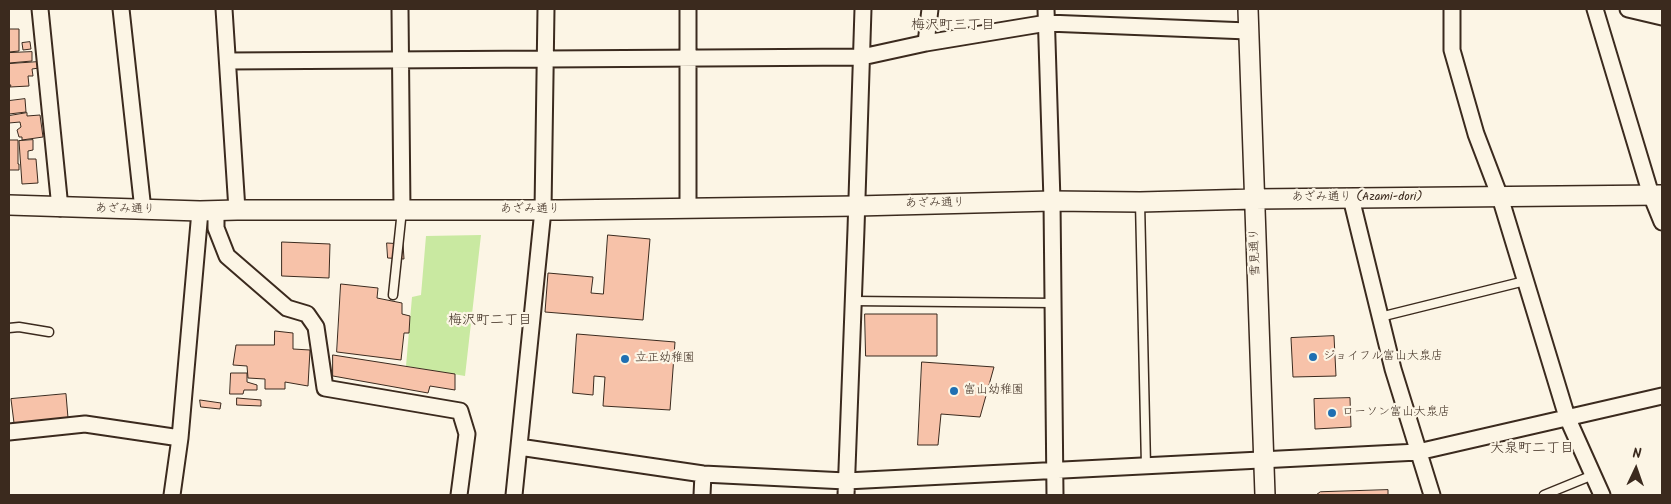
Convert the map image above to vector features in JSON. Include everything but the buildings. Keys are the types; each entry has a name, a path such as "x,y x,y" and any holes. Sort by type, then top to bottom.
{"street":[{"path":"40,9 60,208"},
{"path":"121,9 143,210"},
{"path":"224,9 237,210"},
{"path":"400,9 402,210"},
{"path":"514,495 543,210 546,9"},
{"path":"688,9 688,208"},
{"path":"846,488 863,9"},
{"path":"926,44 930,9"},
{"name":"雪見通り","path":"1248,9 1265,495"},
{"path":"1452,9 1452,50 1476,134 1500,197 1567,418 1602,495"},
{"path":"1595,9 1657,195 1662,222"},
{"path":"1628,9 1662,16"},
{"path":"228,62 862,57 1046,16 1248,31"},
{"path":"1046,16 1052,201 1055,495"},
{"name":"あざみ通り (Azami-dori)","path":"1052,201 1140,202 1657,195"},
{"path":"1351,198 1392,369 1432,495"},
{"name":"あざみ通り","path":"9,205 208,211 543,210 857,206 1052,201"},
{"path":"172,495 208,211"},
{"path":"208,211 226,256 287,308 307,314 316,327 324,388 460,412 467,434 459,495"},
{"path":"519,447 703,474 846,488 1055,470 1418,452 1662,396"},
{"path":"9,432 85,424 180,438"},
{"path":"702,495 703,474"}],"lane":[{"path":"1140,202 1146,466"},
{"path":"393,295 402,210"},
{"path":"1380,317 1524,281"},
{"path":"853,301 1053,303"},
{"path":"9,328 19,327 48,332"},
{"path":"1544,495 1593,474"}],"green space":[{"path":"481,235 465,376 406,366 412,297 421,295 426,236"}],"place":[{"name":"ジョイフル富山大泉店","path":"1313,357"},
{"name":"立正幼稚園","path":"625,359"},
{"name":"富山幼稚園","path":"954,391"},
{"name":"ローソン富山大泉店","path":"1332,413"}],"district":[{"name":"梅沢町三丁目","path":"953,27"},
{"name":"梅沢町二丁目","path":"490,322"},
{"name":"大泉町二丁目","path":"1532,450"}]}
